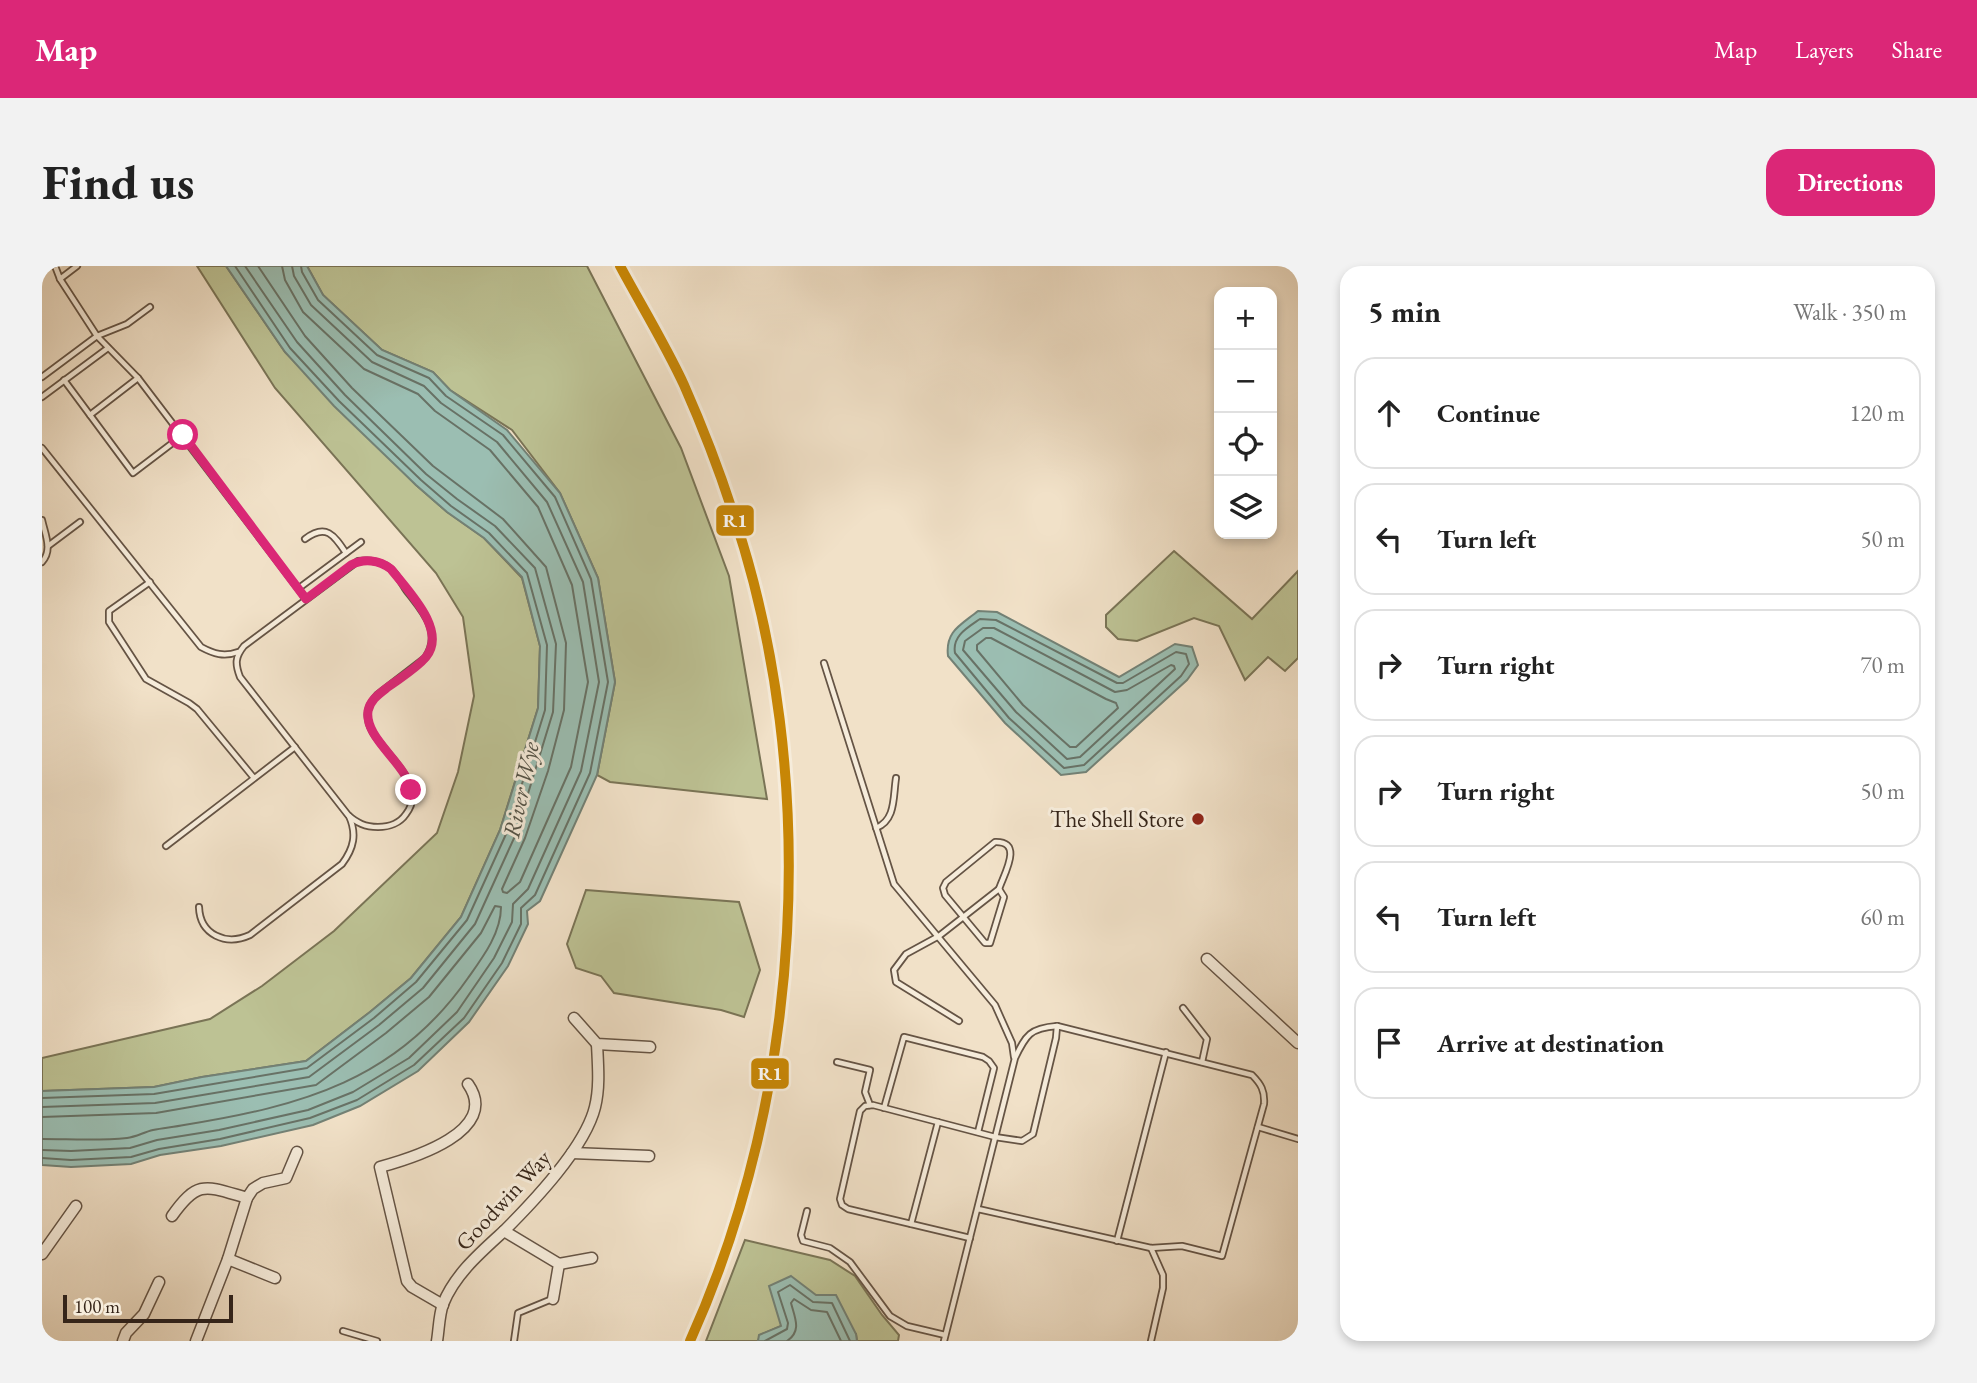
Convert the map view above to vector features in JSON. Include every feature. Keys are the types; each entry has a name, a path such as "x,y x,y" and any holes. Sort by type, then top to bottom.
{"street":[{"path":"1207,959 1298,1042"},
{"path":"574,1018 597,1044 650,1047"},
{"name":"Goodwin Way","path":"437,1341 443,1305 470,1263 555,1176 572,1153 594,1111 598,1090 597,1044"},
{"path":"443,1305 412,1287 407,1281 380,1167 421,1156 466,1127 475,1111 477,1099 468,1084"},
{"path":"196,1341 228,1259 247,1198 253,1189 262,1183 286,1178 297,1152"},
{"path":"572,1153 649,1156"},
{"path":"172,1216 186,1197 206,1188 247,1198"},
{"path":"42,1254 76,1206"},
{"path":"504,1231 559,1264 593,1258"},
{"path":"228,1259 275,1278"},
{"path":"552,1298 559,1264"},
{"path":"122,1341 144,1314 159,1282"}],"lane":[{"path":"55,266 60,279 97,336 138,378 306,599"},
{"path":"60,279 77,266"},
{"path":"42,377 97,336 127,324 150,307"},
{"path":"42,397 108,348"},
{"path":"90,415 138,378"},
{"path":"64,380 133,473 183,435"},
{"path":"42,448 201,647 214,654 228,656 239,652 351,565 364,561 378,562 391,569 430,624 432,643 425,658 377,695 370,702 368,710 369,725 410,783 410,809 399,821 381,827 363,825 348,815 240,677 236,660 239,652"},
{"path":"42,520 48,546 48,554 42,562"},
{"path":"48,546 80,522"},
{"path":"304,538 323,530 331,533 346,553"},
{"path":"299,588 361,541"},
{"path":"150,582 109,611 109,622 146,679 197,709 254,778"},
{"path":"824,663 894,884 995,1005 1012,1043 1015,1058"},
{"path":"166,846 295,747"},
{"path":"876,828 884,825 890,818 896,778"},
{"path":"199,907 201,921 216,937 237,940 250,935 342,864 351,852 354,838 348,815"},
{"path":"959,1021 897,982 894,970 906,954 939,936 964,917 999,889 1012,853 1009,845 1003,842 995,842 946,882 943,888 945,895 964,917 985,943 990,943 1004,897 999,889"},
{"path":"1183,1008 1207,1039 1202,1062"},
{"path":"970,1238 848,1209 842,1205 840,1199 860,1111 864,1106 870,1105 995,1137 1022,1141 1033,1135 1057,1026"},
{"path":"807,1211 801,1235 803,1241 830,1248 849,1262 898,1323 944,1338 1015,1058 1026,1036 1041,1027 1057,1026 1166,1052 1252,1075 1265,1094 1222,1256 1182,1246 1151,1248 978,1209"},
{"path":"884,1108 904,1037 989,1061 993,1068 978,1132"},
{"path":"1118,1241 1166,1052"},
{"path":"837,1062 870,1070 865,1092 870,1105"},
{"path":"911,1224 938,1122"},
{"path":"1258,1127 1298,1139"},
{"path":"1151,1248 1163,1275 1163,1288 1151,1341"},
{"path":"514,1341 518,1313 552,1298"},
{"path":"343,1331 377,1341"}],"green space":[{"path":"197,266 226,266 285,352 416,485 447,512 484,538 522,578 540,646 538,708 500,830 461,917 411,978 370,1012 306,1061 154,1087 42,1091 42,1058 210,1019 262,986 334,931 437,833 458,772 474,696 463,617 436,573 275,388"},
{"path":"307,266 587,266 681,448 729,576 767,799 610,782 597,775 615,682 598,578 560,493 512,430 450,390 433,372 382,350 323,295"},
{"path":"1174,551 1252,619 1298,571 1298,658 1285,671 1268,657 1245,680 1219,626 1194,618 1137,641 1118,639 1106,627 1106,615"},
{"path":"586,890 739,902 760,970 744,1017 721,1010 614,993 601,976 576,968 567,944"},
{"path":"745,1240 830,1260 855,1276 899,1335 898,1341 857,1341 856,1334 781,1326 760,1335 758,1341 706,1341"}],"water":[{"name":"River Wye","path":"226,266 307,266 323,295 382,350 433,372 450,390 507,430 560,493 598,578 615,682 597,775 540,901 527,911 528,924 508,966 469,1022 418,1071 360,1106 313,1125 221,1146 160,1155 131,1164 71,1167 42,1165 42,1091 154,1087 306,1061 411,978 461,917 500,830 538,708 540,646 522,577 484,538 447,512 416,485 334,406 285,352"},
{"path":"978,611 997,612 1119,677 1175,644 1192,647 1198,665 1187,680 1086,772 1061,775 1005,723 948,656 952,634"},
{"path":"791,1276 816,1295 836,1295 857,1341 758,1341 759,1335 781,1326 769,1286"}],"transit line":[{"name":"R1","path":"620,266 684,385 734,516 762,616 780,720 788,826 787,933 777,1039 757,1143 728,1244 690,1341"}],"place":[{"name":"The Shell Store","path":"1198,819"}],"route":[{"path":"183,435 306,599 351,565 371,561 391,569 426,617 432,634 430,651 417,665 377,695 370,702 368,710 369,725 406,776 411,790"}]}
